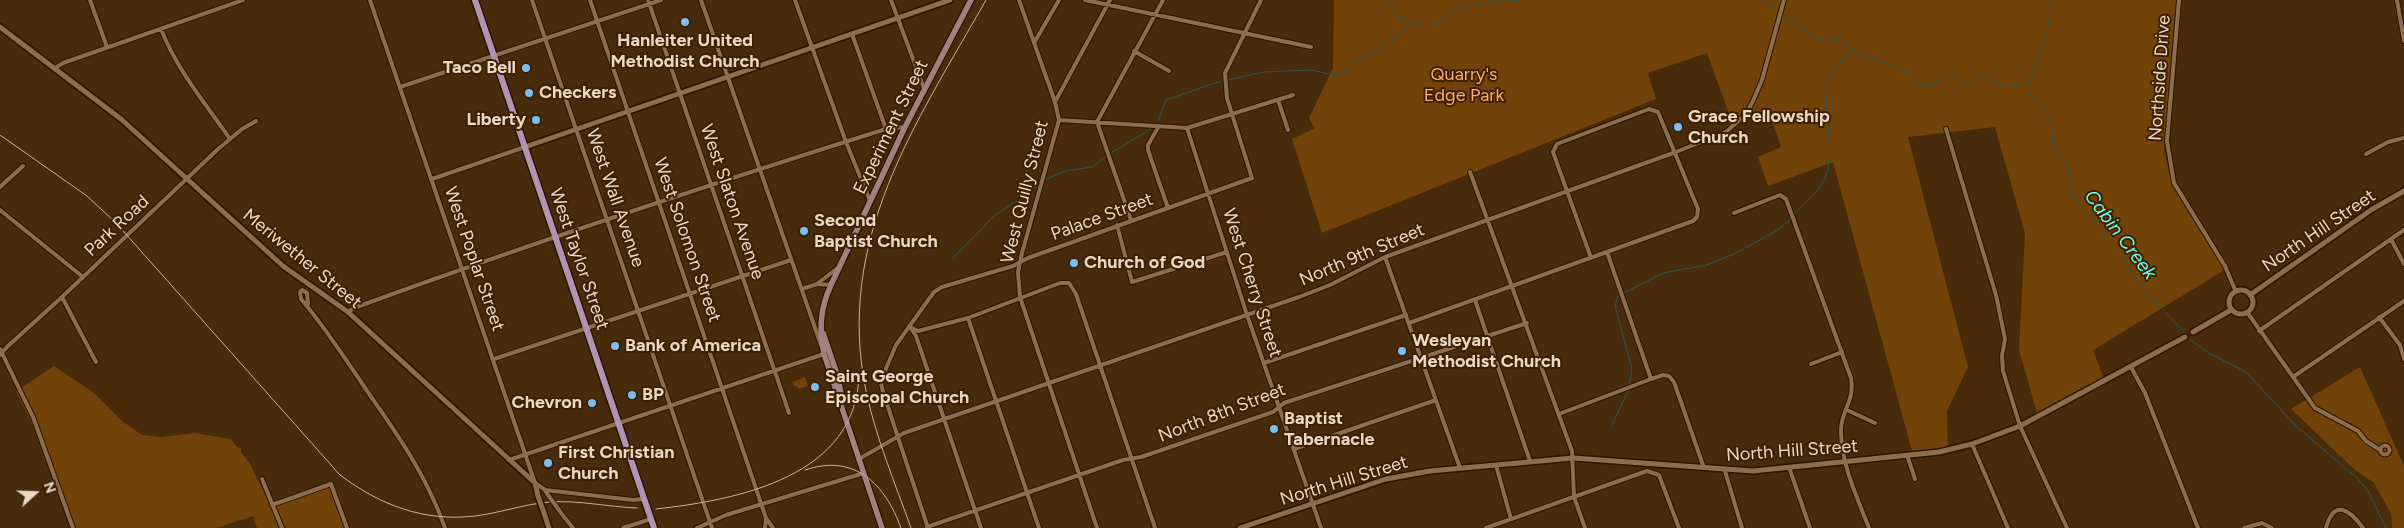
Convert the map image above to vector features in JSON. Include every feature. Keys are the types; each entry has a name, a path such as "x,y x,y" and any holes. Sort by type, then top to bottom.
{"main road":[{"name":"West Taylor Street","path":"475,0 654,528"},
{"name":"Experiment Street","path":"846,418 824,354 820,324 823,305 830,285 870,201 971,0"},
{"path":"820,324 838,377 846,418 882,528"}],"street":[{"path":"90,0 107,48"},
{"path":"224,0 226,6"},
{"path":"55,68 63,63 243,0"},
{"name":"West Poplar Street","path":"370,0 494,359 549,528"},
{"name":"West Wall Avenue","path":"532,0 712,528"},
{"name":"West Solomon Street","path":"590,0 766,518 773,528"},
{"path":"400,87 546,40 649,2 661,0"},
{"path":"509,460 824,354 701,0"},
{"path":"795,0 846,142 870,201"},
{"path":"891,0 924,91"},
{"path":"432,179 729,78 950,0"},
{"name":"West Quilly Street","path":"1014,0 1021,7"},
{"name":"West Quilly Street","path":"1019,0 1055,102 1058,120 1020,262 1018,283 1020,297 1097,528"},
{"path":"1034,43 1059,0"},
{"path":"1085,0 1311,47"},
{"path":"1055,102 1110,0"},
{"path":"1131,220 1097,122 1163,0"},
{"path":"1232,114 1224,80 1243,33 1261,0"},
{"name":"North 9th Street","path":"859,460 897,436 1330,285 1385,257 1568,192 1726,132 1746,114 1762,80 1784,0"},
{"name":"Northside Drive","path":"2179,0 2167,141 2170,166 2174,183 2225,266 2236,292"},
{"path":"2397,0 2404,41"},
{"name":"West Slaton Avenue","path":"649,2 789,413"},
{"name":"Meriwether Street","path":"0,27 121,119 283,266 348,312 509,460 544,489 573,528"},
{"path":"161,29 169,51 230,139"},
{"path":"852,34 886,130"},
{"path":"1134,51 1169,71"},
{"path":"1058,120 1187,128 1293,95"},
{"path":"1278,100 1288,130"},
{"path":"1409,323 1475,300 1513,286 1591,258 1693,221 1697,217 1698,209 1676,152 1658,112 1654,109 1649,109 1557,144 1553,148 1591,258"},
{"name":"Palace Street","path":"927,527 881,383 896,345 934,292 1252,178 1232,114"},
{"name":"Park Road","path":"1,352 230,139 256,121"},
{"path":"1159,126 1148,145 1148,150 1168,208"},
{"path":"348,312 354,308 463,268 712,185 886,130 906,127"},
{"name":"West Cherry Street","path":"1187,128 1264,363 1321,528"},
{"path":"1946,129 1996,295 2005,340 2002,356 2003,371 2020,426 2067,528"},
{"path":"2366,154 2388,142 2402,139"},
{"path":"0,186 23,166"},
{"path":"1470,172 1559,414 1573,458 1574,497 1586,528"},
{"name":"North Hill Street","path":"2250,295 2371,210 2404,191"},
{"path":"1734,213 1780,195 1786,199 1842,352 1853,389 1841,429 1845,461 1868,528"},
{"path":"0,210 83,277"},
{"path":"1117,225 1132,282 1227,252"},
{"path":"2259,331 2404,230"},
{"path":"2391,239 2404,264"},
{"path":"1607,252 1651,379"},
{"path":"1385,257 1460,468"},
{"path":"494,359 791,260"},
{"path":"802,289 817,284 840,265"},
{"path":"910,327 918,331 968,318 1060,283 1069,283 1076,294 1155,528"},
{"path":"817,284 830,285"},
{"path":"2243,291 2250,295 2252,302 2247,312 2237,314 2231,310 2229,300 2236,292 2243,291"},
{"path":"62,297 96,362"},
{"path":"1475,300 1530,461"},
{"path":"2293,377 2404,301"},
{"path":"308,304 420,469 445,528"},
{"name":"North Hill Street","path":"1240,528 1409,473 1573,458 1753,471 1939,452 1972,444 2020,426 2132,367 2231,310"},
{"path":"2247,312 2315,408 2358,431 2366,441 2380,450"},
{"path":"1264,363 1406,315"},
{"path":"2379,317 2400,345 2404,359"},
{"path":"968,318 1039,528"},
{"name":"North 8th Street","path":"927,527 1027,492 1273,412 1284,403 1527,323"},
{"path":"910,327 916,336 981,528"},
{"path":"1,352 32,417 72,528"},
{"path":"1812,364 1842,352"},
{"path":"2132,367 2145,393 2198,528"},
{"path":"1559,414 1651,379 1664,375 1669,376 1674,382 1704,468"},
{"path":"1294,449 1436,400"},
{"path":"1847,410 1875,423"},
{"path":"1972,444 2008,528"},
{"path":"1907,456 1915,479"},
{"path":"1496,465 1511,519"},
{"path":"1789,467 1810,528"},
{"path":"1724,470 1742,528"},
{"path":"1486,528 1647,471 1660,475 1679,528"},
{"path":"697,528 710,522 864,473"},
{"path":"262,479 282,528"},
{"path":"272,505 331,484 348,528"},
{"path":"544,489 633,500 644,499"},
{"path":"2326,528 2332,514 2336,510 2343,509 2350,512 2363,528"},
{"name":"West Solomon Street","path":"765,528 766,518"},
{"path":"623,528 651,519"},
{"path":"2244,528 2262,523 2272,528"}],"green space":[{"name":"Quarry's Edge Park","path":"1334,0 2180,0 2164,151 2171,179 2228,268 2093,350 2106,384 2039,420 2019,350 2025,233 1995,127 1908,137 1968,367 1947,411 1948,454 1914,458 1833,162 1768,186 1758,157 1781,147 1773,123 1750,113 1734,127 1707,53 1648,73 1656,99 1322,233 1292,139 1315,128 1309,118 1333,68"},
{"path":"54,366 93,392 122,421 142,435 161,437 195,433 231,439 237,447 241,448 241,452 250,464 271,506 331,484 347,528 257,528 253,516 216,528 70,528 45,449 16,391"},
{"path":"2360,367 2404,466 2404,528 2392,528 2391,514 2374,483 2354,469 2291,409"},
{"path":"805,377 808,386 798,389 797,386 794,386 792,382"}],"waterway":[{"name":"Cabin Creek","path":"1389,0 1399,18 1429,26 1436,24 1449,13 1460,9 1520,0"},
{"name":"Cabin Creek","path":"1764,0 1778,11"},
{"name":"Cabin Creek","path":"2050,0 2049,22 2046,34 2040,56 2027,87 2031,96 2039,102 2054,126 2052,142 2066,161 2073,195 2097,221 2106,237 2124,255 2134,278 2191,340 2207,352 2246,372 2296,426 2357,478 2368,491 2386,528"},
{"name":"Cabin Creek","path":"1783,16 1817,38 1842,41 1859,54 1896,66 1912,74 1920,85 1926,87 1938,82 1940,75 1949,73 1973,84 1986,77 2004,86 2028,83"},
{"name":"Cabin Creek","path":"1228,80 1263,72 1312,70 1334,75 1344,73 1352,64 1400,36 1412,21"},
{"path":"1794,215 1816,192 1826,176 1830,149 1827,90 1830,78 1837,67 1853,50"},
{"name":"Cabin Creek","path":"1158,121 1166,100 1221,81"},
{"name":"Cabin Creek","path":"1111,153 1151,129"},
{"name":"Cabin Creek","path":"1046,179 1066,171 1092,167 1105,157"},
{"name":"Cabin Creek","path":"953,258 996,214 1019,200 1038,183"},
{"path":"1629,386 1632,369 1615,306 1618,296 1663,273 1707,265 1734,254 1776,231 1792,218"},
{"path":"1612,425 1629,389"}],"railway":[{"path":"911,528 880,443 866,391 859,336 862,284 872,234 888,186 909,139 933,93 986,0"},
{"path":"0,135 87,196 116,223 340,475 355,486 387,503 403,509 420,514 438,516 475,516 550,502 572,502 637,508"},
{"path":"656,509 722,499 756,489 788,476 816,459 839,436 854,408 859,372"},
{"path":"805,470 823,466 839,466 853,469 866,476 886,498 901,528"}],"place":[{"name":"Hanleiter United Methodist Church","path":"685,22"},
{"name":"Taco Bell","path":"526,68"},
{"name":"Checkers","path":"529,93"},
{"name":"Liberty","path":"536,120"},
{"name":"Grace Fellowship Church","path":"1678,127"},
{"name":"Second Baptist Church","path":"804,231"},
{"name":"Church of God","path":"1074,263"},
{"name":"Bank of America","path":"615,346"},
{"name":"Wesleyan Methodist Church","path":"1402,351"},
{"name":"Saint George Episcopal Church","path":"815,387"},
{"name":"BP","path":"632,395"},
{"name":"Chevron","path":"592,403"},
{"name":"Baptist Tabernacle","path":"1274,429"},
{"name":"First Christian Church","path":"548,463"}]}
